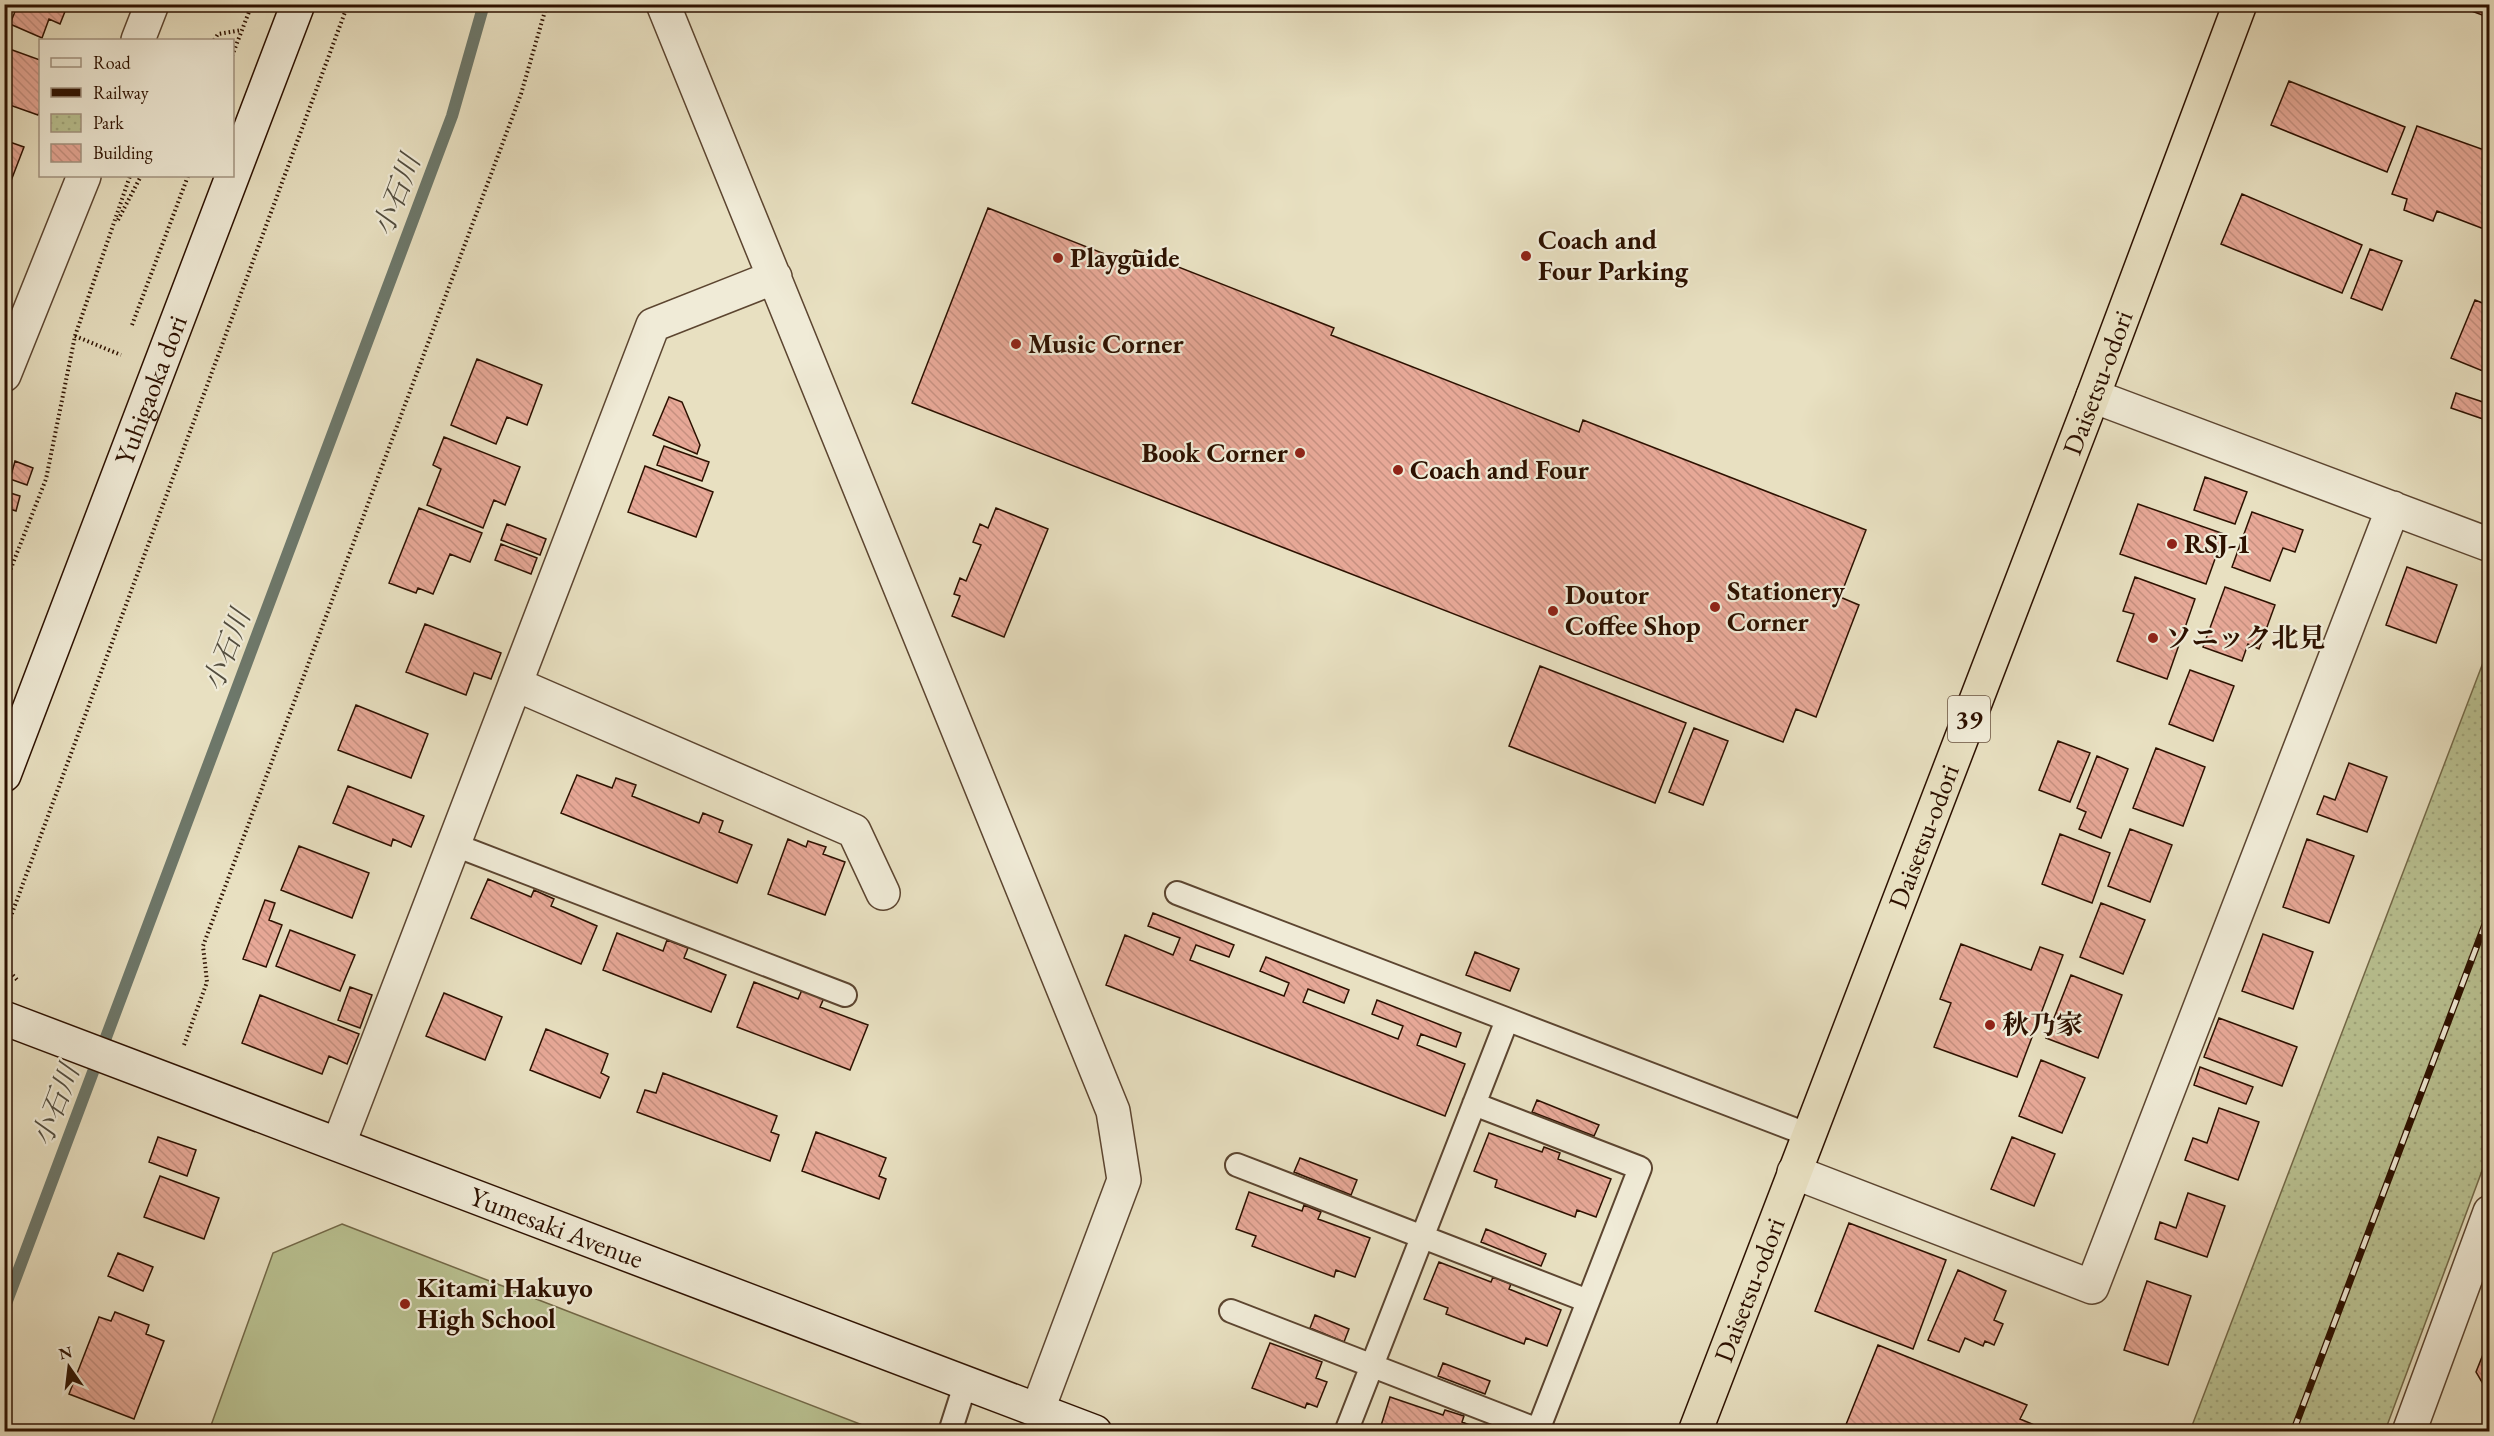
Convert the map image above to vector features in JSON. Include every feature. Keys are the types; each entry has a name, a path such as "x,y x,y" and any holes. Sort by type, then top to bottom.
{"highway":[{"name":"Daisetsu-odori","path":"1695,1431 2093,396 2240,4"}],"street":[{"path":"138,39 152,4"},
{"name":"Yuhigaoka dori","path":"234,172 298,4"},
{"path":"663,4 1113,1111 1124,1180 1038,1409"},
{"path":"4,375 84,177"},
{"name":"Yuhigaoka dori","path":"4,774 232,177"},
{"path":"339,1143 653,325 775,277"},
{"path":"2093,396 2490,545"},
{"path":"1794,1172 2092,1287 2393,508"},
{"path":"515,684 854,831 883,893"},
{"name":"Yumesaki Avenue","path":"11,1021 339,1143 1095,1431"},
{"path":"2409,1431 2490,1212"}],"lane":[{"path":"455,845 845,995"},
{"path":"1177,894 1809,1135"},
{"path":"1346,1431 1507,1020"},
{"path":"1231,1311 1538,1430 1640,1168 1474,1104"},
{"path":"1237,1165 1588,1301"},
{"path":"950,1431 966,1382"}],"path":[{"path":"234,51 252,4"},
{"path":"4,935 348,4"},
{"path":"183,1046 207,982 203,946 520,94 548,4"},
{"path":"215,39 218,34 242,30"},
{"path":"4,586 46,478 75,336 130,177"},
{"path":"112,231 140,177"},
{"path":"75,336 121,355"},
{"path":"4,964 17,981 26,984"}],"green space":[{"path":"2489,647 2489,1152 2385,1431 2190,1431"},
{"name":"Kitami Hakuyo High School","path":"342,1224 878,1431 209,1431 273,1253"}],"building":[{"path":"18,4 68,4 60,24 49,19 42,38 10,24"},
{"path":"2453,4 2490,4 2490,18"},
{"path":"4,47 39,60 39,112 38,115 4,103"},
{"path":"2289,81 2405,127 2387,172 2271,125"},
{"path":"2417,126 2490,152 2490,214 2484,229 2437,211 2433,221 2404,210 2407,199 2392,194"},
{"path":"4,140 24,147 4,199"},
{"path":"2242,194 2362,245 2342,293 2221,244"},
{"name":"Coach and Four","path":"988,208 1130,264 1135,250 1334,328 1331,335 1579,432 1583,420 1866,530 1840,597 1859,605 1816,717 1796,709 1783,742 912,403"},
{"path":"2370,249 2402,261 2382,310 2351,298"},
{"path":"2475,300 2490,306 2490,374 2451,358"},
{"path":"477,359 542,385 527,425 507,417 496,444 451,425"},
{"path":"2456,393 2489,404 2483,419 2451,408"},
{"path":"669,397 682,402 700,445 697,454 653,435"},
{"path":"444,437 520,467 505,505 494,500 483,528 427,505 441,469 433,465"},
{"path":"664,446 709,462 702,481 657,465"},
{"path":"15,461 33,468 27,485 10,479"},
{"path":"645,466 713,492 696,537 628,512"},
{"path":"2205,477 2247,492 2235,524 2194,510"},
{"path":"4,491 20,496 16,511 4,507"},
{"name":"RSJ-1","path":"2138,504 2224,534 2206,584 2120,554"},
{"path":"419,508 482,533 470,562 450,554 433,594 418,588 416,593 389,583"},
{"path":"996,508 1048,529 1004,637 952,616 960,596 954,594 960,578 966,581 981,545 973,542 980,524 988,528"},
{"path":"2252,512 2303,530 2295,552 2283,548 2270,581 2232,567"},
{"path":"507,524 546,539 540,555 501,540"},
{"path":"501,544 537,558 531,574 495,560"},
{"path":"2407,567 2457,585 2436,643 2386,625"},
{"name":"ソニック北見","path":"2135,577 2195,599 2167,679 2117,661 2134,614 2123,611"},
{"path":"2225,587 2275,605 2259,649 2248,644 2242,661 2203,647"},
{"path":"425,624 501,653 491,679 474,673 466,695 406,672"},
{"path":"1540,666 1686,723 1655,803 1509,746"},
{"path":"2190,670 2234,686 2213,741 2169,724"},
{"path":"356,705 428,734 411,778 338,750"},
{"path":"1694,728 1728,741 1703,805 1669,792"},
{"path":"2058,741 2090,753 2070,802 2039,790"},
{"path":"2156,748 2205,767 2183,826 2133,808"},
{"path":"2097,756 2128,769 2101,838 2079,829 2086,812 2077,808"},
{"path":"2349,763 2387,777 2367,832 2317,814 2324,796 2335,800"},
{"path":"577,775 612,788 616,778 636,785 632,796 699,823 703,813 723,821 719,832 752,845 737,883 561,813"},
{"path":"348,786 424,816 411,847 393,839 391,846 333,823"},
{"path":"2130,829 2172,845 2150,902 2108,886"},
{"path":"2060,834 2110,853 2092,903 2042,884"},
{"path":"788,839 806,847 808,841 826,847 823,854 845,862 825,915 768,894"},
{"path":"2307,839 2354,856 2329,923 2283,907"},
{"path":"299,846 369,873 352,918 281,890"},
{"path":"488,879 531,897 534,890 554,899 551,906 597,926 581,964 471,918"},
{"path":"265,900 275,903 269,920 282,925 266,967 243,959"},
{"path":"2101,903 2145,920 2123,974 2080,957"},
{"path":"1153,913 1234,945 1229,957 1196,945 1190,960 1284,996 1289,983 1260,971 1266,957 1349,990 1344,1003 1308,989 1303,1002 1398,1039 1403,1026 1372,1014 1377,1000 1461,1033 1456,1047 1421,1034 1417,1045 1465,1064 1445,1116 1106,985 1125,935 1173,955 1180,938 1148,926"},
{"path":"290,930 355,955 340,991 276,966"},
{"path":"617,933 663,951 667,940 688,948 684,958 726,975 711,1012 603,970"},
{"path":"2263,934 2313,952 2293,1009 2242,991"},
{"name":"秋乃家","path":"1961,944 2031,970 2040,947 2063,955 2017,1077 1934,1047 1951,1003 1940,999"},
{"path":"1475,952 1519,969 1510,991 1466,975"},
{"path":"2071,975 2122,995 2098,1058 2046,1038"},
{"path":"754,982 798,999 802,990 824,998 820,1007 868,1025 850,1070 737,1027"},
{"path":"350,987 372,995 360,1028 338,1020"},
{"path":"444,993 502,1017 485,1060 426,1036"},
{"path":"260,995 359,1034 347,1064 329,1056 322,1074 242,1043"},
{"path":"2219,1018 2297,1047 2282,1086 2204,1057"},
{"path":"546,1029 608,1054 601,1073 609,1077 600,1098 530,1070"},
{"path":"2041,1060 2085,1078 2062,1133 2019,1116"},
{"path":"2200,1067 2253,1087 2246,1104 2194,1085"},
{"path":"663,1073 777,1116 771,1132 779,1135 770,1161 637,1112 645,1090 656,1093"},
{"path":"1537,1100 1599,1125 1594,1136 1532,1112"},
{"path":"2219,1108 2259,1122 2238,1180 2185,1160 2193,1138 2207,1143"},
{"path":"816,1132 886,1158 879,1176 886,1179 879,1199 802,1171"},
{"path":"1489,1133 1542,1152 1544,1147 1560,1153 1558,1159 1611,1179 1596,1217 1577,1210 1575,1217 1495,1187 1497,1180 1474,1171"},
{"path":"158,1137 196,1150 187,1176 149,1162"},
{"path":"2012,1137 2055,1154 2034,1206 1991,1189"},
{"path":"1300,1158 1357,1180 1351,1195 1294,1172"},
{"path":"160,1176 219,1198 204,1239 144,1217"},
{"path":"1249,1192 1302,1211 1304,1205 1321,1212 1318,1219 1370,1238 1355,1277 1336,1270 1334,1277 1252,1246 1256,1236 1236,1229"},
{"path":"2188,1193 2225,1206 2207,1257 2155,1239 2160,1222 2176,1228"},
{"path":"1849,1223 1946,1260 1913,1349 1815,1311"},
{"path":"1486,1229 1546,1254 1541,1266 1481,1242"},
{"path":"118,1253 153,1267 143,1291 108,1276"},
{"path":"1439,1262 1491,1282 1493,1277 1511,1284 1509,1289 1561,1310 1547,1346 1526,1338 1524,1344 1446,1314 1448,1308 1424,1299"},
{"path":"1958,1270 2006,1291 1994,1320 2003,1324 1994,1345 1985,1341 1983,1346 1965,1338 1959,1352 1928,1340"},
{"path":"2147,1281 2191,1296 2168,1365 2124,1350"},
{"path":"115,1312 149,1325 146,1334 164,1341 134,1419 69,1394 99,1317 111,1321"},
{"path":"1315,1315 1349,1329 1344,1342 1310,1328"},
{"path":"1270,1343 1322,1362 1316,1378 1327,1382 1317,1407 1307,1403 1305,1408 1252,1388"},
{"path":"1878,1345 2027,1405 2020,1419 2037,1426 2035,1432 1843,1432"},
{"path":"2486,1347 2490,1348 2490,1387 2483,1384 2476,1372"},
{"path":"1443,1363 1490,1381 1485,1394 1438,1376"},
{"path":"1390,1397 1443,1415 1445,1410 1464,1416 1462,1422 1487,1432 1379,1432"}],"waterway":[{"name":"小石川","path":"4,1309 452,116 484,4"}],"railway":[{"path":"2293,1432 2490,911"}],"place":[{"name":"Coach and Four Parking","path":"1526,256"},
{"name":"Playguide","path":"1058,258"},
{"name":"Music Corner","path":"1016,344"},
{"name":"Book Corner","path":"1300,453"},
{"name":"Coach and Four","path":"1398,470"},
{"name":"RSJ-1","path":"2172,544"},
{"name":"Stationery Corner","path":"1715,607"},
{"name":"Doutor Coffee Shop","path":"1553,611"},
{"name":"ソニック北見","path":"2153,638"},
{"name":"秋乃家","path":"1990,1025"},
{"name":"Kitami Hakuyo High School","path":"405,1304"}]}
